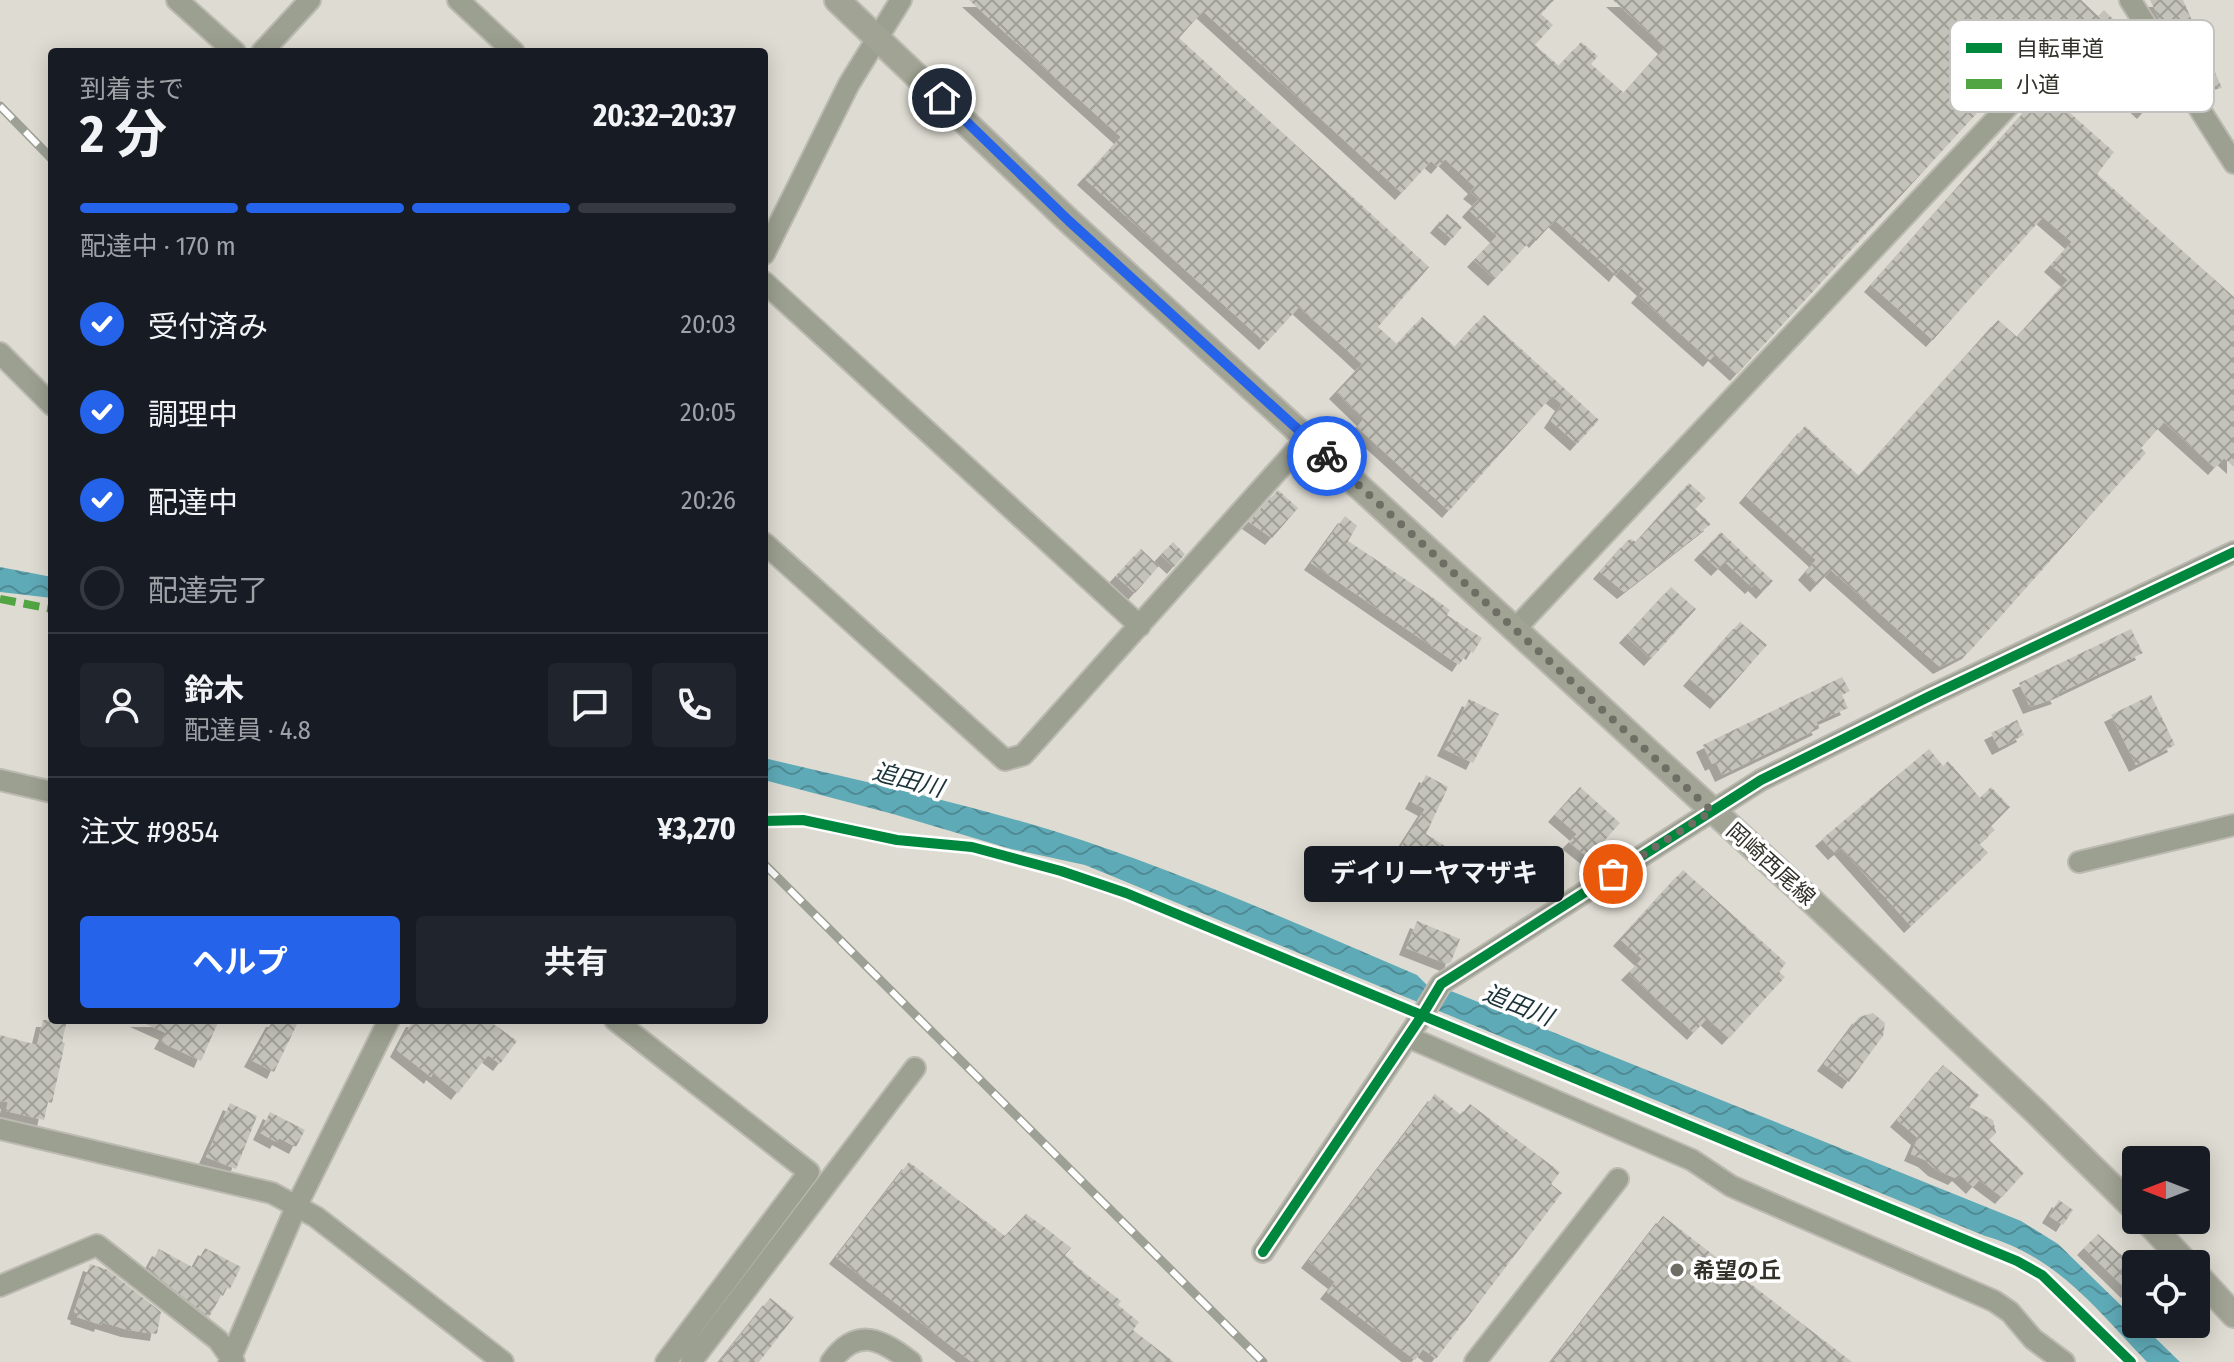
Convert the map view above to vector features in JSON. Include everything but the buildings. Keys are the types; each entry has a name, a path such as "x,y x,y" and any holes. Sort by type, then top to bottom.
{"main road":[{"name":"岡崎西尾線","path":"837,0 1069,221 1712,811 2035,1111 2122,1196"},
{"path":"2159,1234 2174,1250"},
{"path":"2210,1289 2234,1315"}],"street":[{"path":"177,0 231,48"},
{"path":"266,48 310,0"},
{"path":"458,0 510,48"},
{"path":"768,246 849,84 901,0"},
{"path":"2130,0 2143,20"},
{"path":"1514,630 2003,112"},
{"path":"2201,112 2234,163"},
{"path":"768,286 1140,626"},
{"path":"0,353 48,401"},
{"path":"768,547 1005,760 1023,755 1307,438"},
{"path":"1263,1252 1441,984 1761,780 2234,552"},
{"path":"0,780 48,791"},
{"path":"2079,862 2234,825"},
{"path":"232,1360 297,1205 387,1024"},
{"path":"620,1024 809,1172 666,1362"},
{"path":"1408,1037 1692,1160 1731,1186 1994,1301 2010,1312 2033,1339 2064,1362"},
{"path":"691,1362 915,1068"},
{"path":"0,1129 272,1193 316,1217 503,1362"},
{"path":"1475,1362 1618,1179"},
{"path":"0,1286 97,1245 218,1340 232,1360"},
{"path":"831,1362 840,1349 852,1341 867,1339 883,1342 911,1362"}],"water":[{"path":"0,567 48,576 48,598 0,592"},
{"path":"768,759 910,792 1100,846 1237,898 1417,975 1431,989 1420,1003 1085,865 1011,849 768,781"},
{"path":"1446,989 2021,1221 2058,1244 2122,1306 2122,1335 2093,1304 2055,1271 2011,1245 1434,1009"},
{"path":"2125,1338 2155,1338 2180,1362 2147,1362"}],"railway":[{"path":"0,106 48,155"},
{"path":"768,868 1263,1362"}],"marked path":[{"path":"0,599 48,608"}],"cycle path":[{"path":"1263,1252 1441,984 1761,780 2234,552"},
{"path":"768,821 803,820 897,840 972,847 1061,871 1126,893 2017,1261 2042,1275 2131,1362"}],"way so far":[{"path":"1327,456 1712,811 1613,874"}],"place":[{"name":"デイリーヤマザキ","path":"1613,874"},
{"name":"希望の丘","path":"1677,1270"}],"route":[{"path":"942,98 1069,221 1327,456"}],"water label":[{"name":"追田川","path":"908,780"},
{"name":"追田川","path":"1518,1005"}]}
